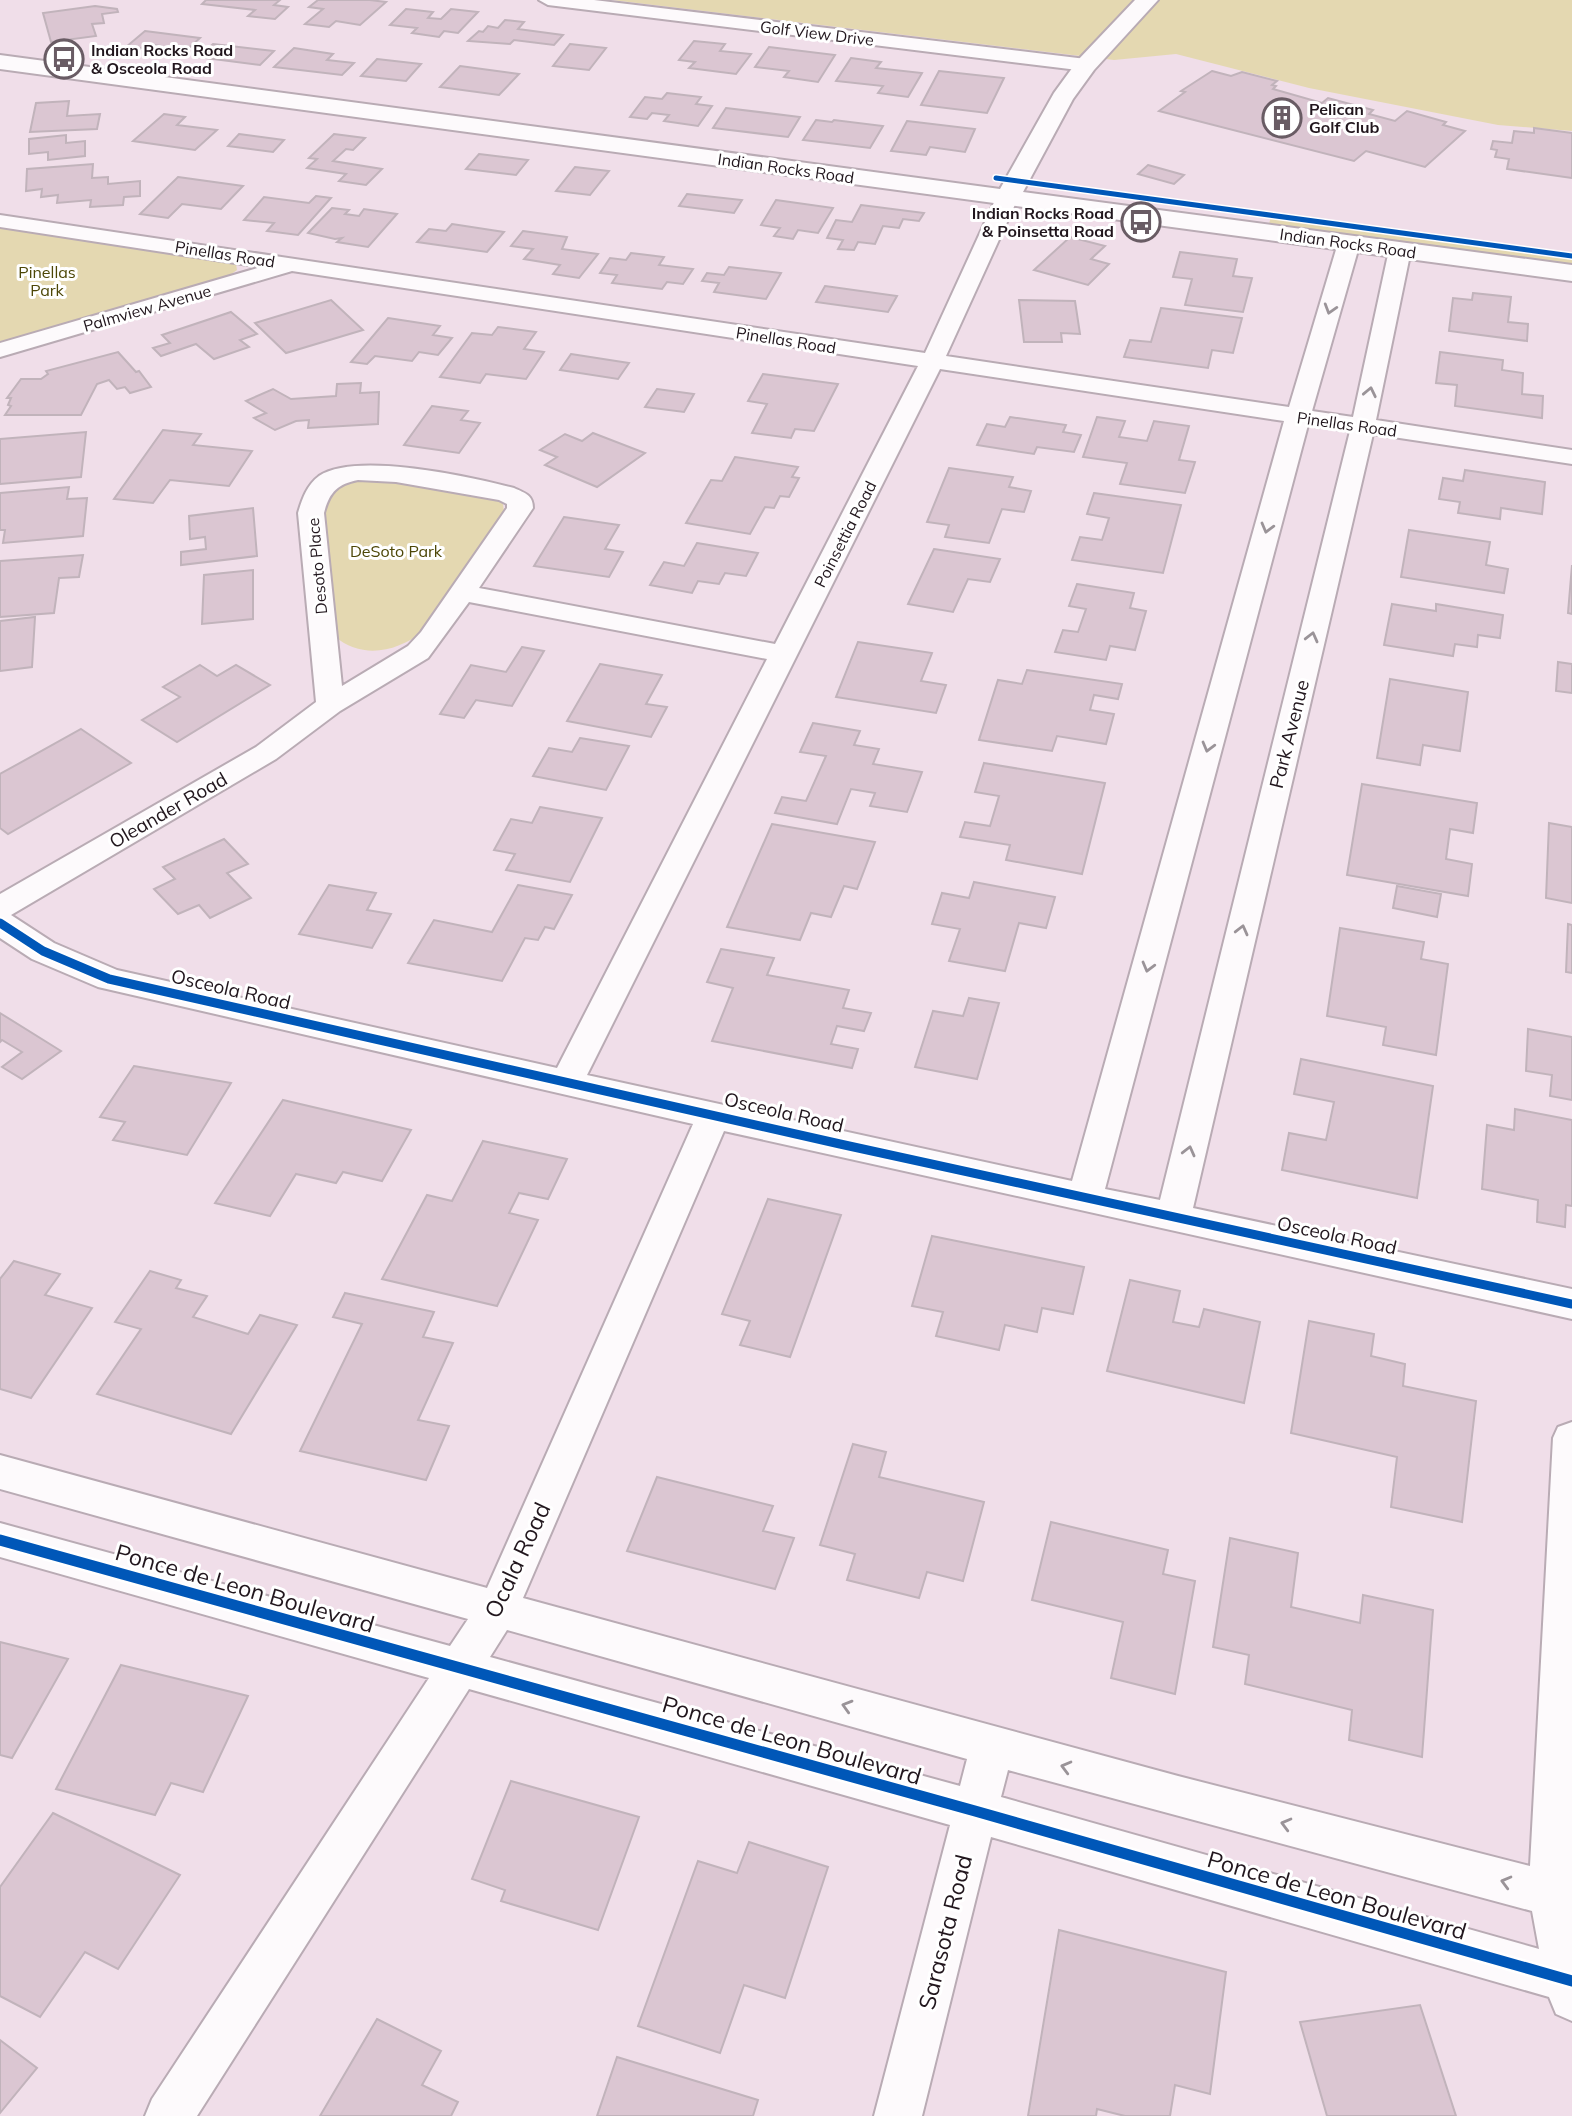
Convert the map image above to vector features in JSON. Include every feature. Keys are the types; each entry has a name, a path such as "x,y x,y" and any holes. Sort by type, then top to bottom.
{"street":[{"name":"Golf View Drive","path":"548,0 1086,65"},
{"name":"Poinsettia Road","path":"566,1084 932,362 1007,198 1062,98 1086,65 1147,0"},
{"name":"Indian Rocks Road","path":"0,62 1572,273"},
{"name":"Pinellas Road","path":"0,221 1572,457"},
{"path":"1085,1198 1298,416 1349,243"},
{"name":"Park Avenue","path":"1173,1217 1363,426 1400,250"},
{"name":"Palmview Avenue","path":"0,351 293,265"},
{"name":"Desoto Place","path":"378,471 505,493 520,499 520,508 431,638 418,652 330,705 311,513 313,498 322,486 337,477 378,471"},
{"path":"463,593 783,654"},
{"name":"Oleander Road","path":"0,908 265,753 330,705"},
{"name":"Osceola Road","path":"0,923 43,951 109,979 566,1084 714,1114 1572,1304"},
{"name":"Ocala Road","path":"169,2116 499,1607 714,1114"},
{"path":"1571,1987 1562,1897 1572,1438"},
{"path":"0,1472 499,1607 992,1747 1562,1897"},
{"name":"Ponce de Leon Boulevard","path":"0,1540 975,1811 1571,1987"},
{"name":"Sarasota Road","path":"898,2116 992,1747"}],"green space":[{"path":"612,0 1572,0 1572,131 1498,125 1309,88 1176,54 1114,60"},
{"path":"1271,217 1572,256 1572,267 1268,227"},
{"name":"Pinellas Park","path":"0,228 224,260 236,264 237,270 230,275 0,343"},
{"name":"DeSoto Park","path":"363,476 495,499 503,504 504,512 424,631 391,648 368,651 345,644 334,636 324,498 327,491"}],"building":[{"path":"206,0 280,0 274,5 288,7 275,19 248,16 255,10 202,4"},
{"path":"318,0 386,2 360,25 336,21 329,27 305,24 323,9 309,7"},
{"path":"95,6 117,9 118,12 102,14 104,23 92,24 96,36 51,42 43,13"},
{"path":"406,9 433,12 428,18 441,19 451,9 478,12 458,33 444,31 439,37 412,33 417,28 390,25"},
{"path":"505,20 524,22 518,29 563,35 554,45 514,40 510,44 468,41 488,26 498,28"},
{"path":"145,31 200,38 181,55 153,51 160,46 146,44 140,49 126,47"},
{"path":"694,41 725,44 720,51 751,54 736,74 689,68 695,62 679,60"},
{"path":"213,44 274,51 260,65 198,57"},
{"path":"570,44 606,48 589,70 553,66"},
{"path":"769,47 835,55 818,82 784,77 789,71 755,67"},
{"path":"294,48 333,54 327,60 354,63 342,75 274,67"},
{"path":"851,58 881,62 876,68 922,73 908,97 878,93 883,86 836,81"},
{"path":"377,59 421,64 406,81 361,76"},
{"path":"460,66 519,74 499,95 440,87"},
{"path":"939,71 1004,78 987,113 921,105"},
{"name":"Pelican Golf Club","path":"1212,71 1231,76 1242,72 1277,81 1272,85 1276,86 1273,89 1322,103 1328,98 1373,110 1369,114 1395,121 1407,111 1446,122 1443,125 1465,131 1425,167 1366,151 1354,161 1159,111 1185,92 1181,91"},
{"path":"667,93 701,97 696,104 712,106 698,126 664,121 669,115 652,113 647,119 630,117 645,97 662,99"},
{"path":"69,101 67,116 100,114 97,129 30,132 36,103"},
{"path":"726,108 800,117 788,137 713,128"},
{"path":"164,114 185,117 177,125 217,130 195,150 133,141"},
{"path":"816,120 883,126 870,148 803,140"},
{"path":"907,121 975,129 965,152 930,147 926,155 891,151"},
{"path":"1534,128 1572,133 1572,178 1507,169 1509,159 1495,157 1497,150 1491,149 1493,141 1512,143 1514,131 1534,133"},
{"path":"239,134 284,140 273,152 228,146"},
{"path":"334,134 365,138 353,150 346,149 333,161 382,169 366,185 339,181 346,174 307,168 317,159 309,158"},
{"path":"66,135 66,143 85,141 85,156 48,160 48,152 29,154 29,139"},
{"path":"479,154 528,160 516,175 466,169"},
{"path":"93,164 92,178 108,177 108,184 140,181 140,196 124,197 123,205 90,207 91,200 57,203 58,195 41,197 42,189 26,191 27,169"},
{"path":"1148,165 1184,175 1174,184 1138,174"},
{"path":"575,167 609,171 590,195 556,191"},
{"path":"178,177 243,186 221,209 182,204 168,218 140,214"},
{"path":"687,194 742,200 734,213 679,206"},
{"path":"316,196 331,198 298,235 267,231 274,223 244,220 264,197 309,203"},
{"path":"776,200 833,208 818,233 798,230 793,239 774,236 780,228 761,225"},
{"path":"861,205 924,213 919,221 903,219 899,228 883,226 875,244 858,242 854,250 838,249 843,240 827,238 836,220 852,222"},
{"path":"332,208 349,210 345,214 359,216 364,209 397,214 368,247 337,242 342,238 308,233"},
{"path":"452,224 504,232 487,252 417,242 429,229 446,231"},
{"path":"523,231 567,237 562,249 598,254 579,278 553,274 560,265 524,259 533,249 511,246"},
{"path":"1070,237 1105,246 1091,259 1109,264 1088,285 1034,270"},
{"path":"1180,252 1237,259 1233,276 1252,278 1243,312 1185,305 1192,279 1173,277"},
{"path":"631,253 664,257 659,265 693,269 683,284 667,282 662,289 612,283 617,275 600,273 610,258 626,260"},
{"path":"729,267 781,273 766,299 714,292 719,283 702,281 707,273 724,275"},
{"path":"825,286 897,296 888,312 816,302"},
{"path":"1473,293 1511,297 1508,322 1528,324 1527,341 1449,331 1453,298 1472,300"},
{"path":"331,300 363,330 286,353 255,323"},
{"path":"1019,300 1075,301 1080,334 1061,333 1062,342 1024,342"},
{"path":"1161,308 1242,318 1233,353 1212,350 1208,368 1124,357 1130,340 1151,342"},
{"path":"231,312 257,334 240,340 249,347 214,359 196,344 161,356 153,348 170,343 162,335"},
{"path":"388,318 440,326 433,335 452,338 438,355 419,352 412,361 375,356 367,364 351,362"},
{"path":"498,327 536,332 524,349 544,352 526,379 486,374 480,383 440,377 472,333 492,335"},
{"path":"118,352 136,372 139,371 151,387 130,393 125,387 117,389 109,380 97,384 81,415 5,415 11,406 8,405 11,398 7,398 21,379 41,379 48,374 46,371"},
{"path":"1440,352 1503,360 1502,370 1523,373 1522,394 1543,396 1542,418 1455,406 1457,385 1436,383"},
{"path":"571,354 629,363 618,379 560,370"},
{"path":"763,374 838,384 814,431 795,429 791,438 752,433 767,404 748,401"},
{"path":"361,383 360,393 379,392 378,424 308,428 309,420 296,421 275,430 254,418 266,413 246,401 273,389 291,399 336,396 337,384"},
{"path":"657,389 694,394 684,412 645,407"},
{"path":"432,406 468,411 461,420 480,423 459,453 404,445"},
{"path":"1010,417 1066,425 1063,432 1081,435 1074,452 1037,447 1034,454 977,445 987,424 1005,427"},
{"path":"1097,417 1125,421 1119,437 1147,441 1154,421 1189,426 1179,460 1195,462 1185,493 1120,484 1127,463 1083,457"},
{"path":"163,430 201,434 193,445 252,451 229,486 170,480 153,503 114,499"},
{"path":"86,432 81,477 0,484 0,439"},
{"path":"593,433 645,453 597,487 545,465 557,457 540,450 565,434 582,441"},
{"path":"735,457 798,467 792,477 799,478 789,497 780,496 774,508 765,507 750,534 686,523 711,480 722,481"},
{"path":"949,468 1013,477 1009,487 1031,491 1024,512 1002,509 989,543 945,537 949,525 927,522"},
{"path":"1465,470 1545,482 1542,514 1501,508 1500,519 1458,513 1460,502 1439,499 1443,478 1463,481"},
{"path":"69,487 67,499 87,498 83,536 3,543 5,530 0,530 0,493"},
{"path":"1094,493 1181,505 1163,573 1072,560 1080,537 1102,540 1109,518 1087,514"},
{"path":"253,508 257,556 181,565 181,552 206,549 205,537 190,539 189,516"},
{"path":"564,517 619,525 605,549 623,552 609,577 534,566"},
{"path":"1409,530 1490,542 1486,565 1508,569 1504,593 1401,577"},
{"path":"697,543 758,553 746,576 725,573 719,584 698,581 692,593 650,585 664,562 684,566"},
{"path":"934,549 1000,559 990,582 968,579 953,612 908,604"},
{"path":"83,555 79,577 59,578 54,613 0,617 0,561"},
{"path":"1572,565 1572,614 1568,613"},
{"path":"253,570 253,619 202,624 204,575"},
{"path":"1077,584 1134,593 1130,608 1146,611 1135,650 1110,646 1106,660 1055,652 1063,630 1078,632 1086,609 1069,606"},
{"path":"1392,604 1436,611 1436,604 1503,615 1500,638 1478,635 1477,647 1455,644 1453,656 1384,645"},
{"path":"35,617 32,667 0,671 0,621"},
{"path":"858,642 932,653 921,681 946,685 936,713 836,697"},
{"path":"522,647 544,651 512,706 476,700 464,718 440,714 471,665 506,672"},
{"path":"1558,662 1572,664 1572,693 1556,691"},
{"path":"600,664 662,675 646,704 667,707 651,737 567,721"},
{"path":"200,665 217,676 236,665 270,685 177,742 142,720 180,697 163,687"},
{"path":"1027,670 1122,684 1118,699 1094,695 1090,710 1114,714 1106,744 1057,736 1052,751 979,740 998,680 1022,684"},
{"path":"1390,679 1468,692 1460,751 1423,745 1420,765 1377,758"},
{"path":"813,723 860,731 854,745 879,749 873,764 922,772 907,812 870,806 875,793 851,789 837,824 775,813 782,797 806,801 826,756 800,752"},
{"path":"81,729 131,763 8,834 0,828 0,774"},
{"path":"580,738 629,746 606,790 533,776 549,748 572,752"},
{"path":"984,763 1105,783 1082,874 1006,860 1010,845 960,837 965,822 990,826 999,796 975,792"},
{"path":"1362,784 1477,803 1473,833 1450,829 1446,859 1472,864 1468,896 1347,875"},
{"path":"540,807 602,818 570,882 506,870 515,854 494,850 511,819 532,823"},
{"path":"1549,823 1572,827 1572,903 1546,898"},
{"path":"772,824 875,842 857,889 844,886 831,917 811,913 800,940 727,927"},
{"path":"224,839 248,864 227,873 251,898 210,918 199,905 178,914 154,889 175,879 163,867"},
{"path":"974,882 1055,897 1046,928 1019,923 1005,971 949,961 960,929 932,924 942,893 969,898"},
{"path":"329,885 376,893 367,910 391,914 372,948 299,934"},
{"path":"518,885 572,895 554,929 545,927 538,940 525,938 502,981 408,963 434,920 492,932"},
{"path":"1397,886 1441,894 1437,917 1393,908"},
{"path":"1568,924 1572,925 1572,973 1566,972"},
{"path":"1340,928 1424,942 1421,959 1448,964 1436,1055 1383,1045 1386,1027 1327,1016"},
{"path":"721,949 774,958 767,975 849,990 843,1008 871,1013 864,1031 837,1026 831,1044 858,1049 852,1068 712,1041 733,988 707,982"},
{"path":"969,998 999,1003 977,1079 915,1067 933,1011 963,1016"},
{"path":"0,1013 61,1051 22,1079 2,1067 22,1052 2,1040 0,1042"},
{"path":"1528,1029 1572,1037 1572,1100 1550,1096 1552,1075 1526,1071"},
{"path":"1301,1059 1433,1086 1417,1198 1282,1170 1289,1133 1326,1140 1334,1102 1294,1094"},
{"path":"134,1066 231,1083 187,1155 113,1140 125,1122 100,1117"},
{"path":"283,1100 411,1130 382,1181 343,1172 336,1183 296,1174 270,1216 215,1203"},
{"path":"1515,1109 1572,1120 1572,1206 1566,1205 1565,1227 1537,1222 1538,1200 1482,1189 1487,1125 1514,1130"},
{"path":"483,1141 567,1159 548,1199 519,1193 509,1213 538,1220 497,1306 382,1279 427,1195 452,1201"},
{"path":"768,1199 841,1215 790,1357 740,1345 750,1321 722,1314"},
{"path":"932,1236 1084,1267 1073,1314 1042,1308 1037,1332 1005,1325 999,1350 936,1336 943,1312 912,1306"},
{"path":"14,1261 60,1274 45,1295 92,1308 31,1398 0,1389 0,1279"},
{"path":"150,1271 181,1280 176,1288 207,1296 193,1317 248,1334 260,1315 297,1325 231,1434 97,1394 141,1329 115,1322"},
{"path":"1130,1280 1180,1291 1173,1322 1199,1327 1204,1309 1260,1322 1244,1403 1107,1371"},
{"path":"345,1293 434,1312 423,1337 453,1343 418,1420 449,1426 426,1480 300,1451 362,1324 333,1317"},
{"path":"1309,1321 1374,1334 1371,1356 1405,1364 1403,1386 1476,1401 1462,1522 1391,1507 1397,1457 1291,1433"},
{"path":"853,1444 886,1452 879,1477 984,1502 963,1581 927,1572 919,1598 847,1580 855,1554 820,1545"},
{"path":"657,1477 773,1506 763,1531 794,1538 775,1589 627,1551"},
{"path":"1051,1522 1168,1550 1163,1574 1195,1581 1175,1694 1111,1678 1123,1622 1032,1600"},
{"path":"1230,1538 1298,1553 1291,1607 1360,1623 1363,1595 1433,1610 1422,1757 1349,1740 1352,1710 1245,1684 1249,1655 1213,1647"},
{"path":"0,1642 68,1659 12,1758 0,1755"},
{"path":"121,1665 248,1696 203,1792 171,1783 155,1815 56,1789"},
{"path":"511,1781 639,1817 598,1930 501,1901 505,1890 472,1879"},
{"path":"53,1813 180,1875 118,1969 85,1952 40,2017 0,1996 0,1887"},
{"path":"749,1842 828,1867 785,1998 744,1985 720,2053 638,2026 698,1861 737,1873"},
{"path":"1059,1930 1226,1972 1210,2094 1175,2085 1170,2116 1125,2116 1097,2109 1096,2116 1028,2116"},
{"path":"1420,2005 1456,2116 1327,2116 1300,2022"},
{"path":"377,2019 441,2051 422,2085 458,2102 451,2116 320,2116"},
{"path":"0,2040 37,2068 0,2113"},
{"path":"617,2057 758,2100 753,2116 597,2116"}],"cycle path":[{"path":"996,178 1572,256"},
{"path":"0,923 43,951 109,979 840,1144 1572,1304"},
{"path":"0,1540 975,1811 1572,1981"}],"place":[{"name":"Indian Rocks Road & Osceola Road","path":"64,59"},
{"name":"Pelican Golf Club","path":"1282,118"},
{"name":"Indian Rocks Road & Poinsetta Road","path":"1141,222"}]}
